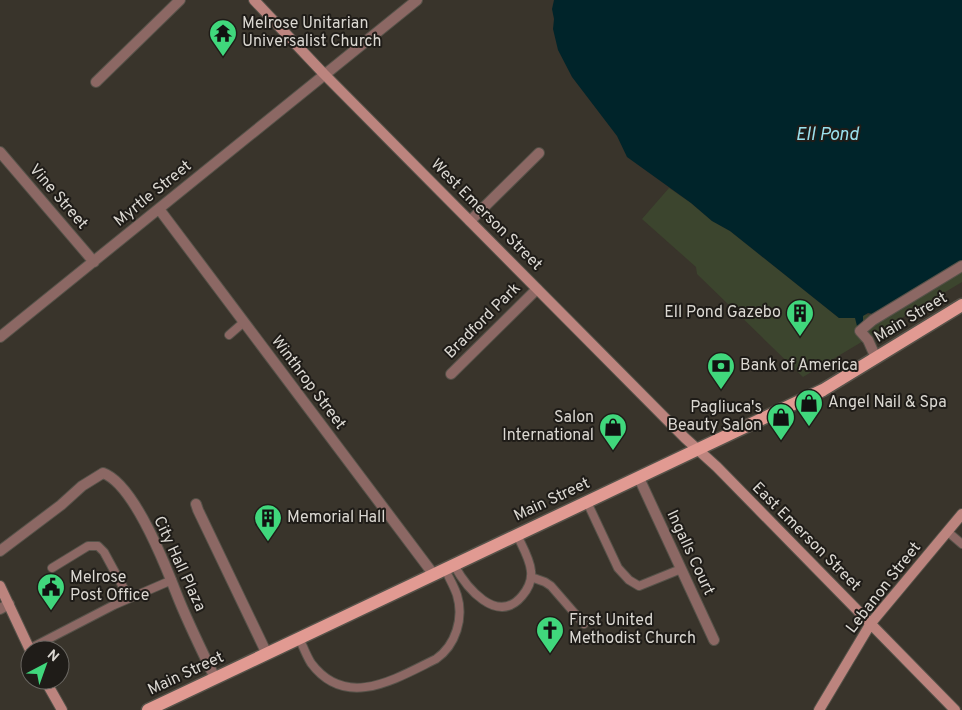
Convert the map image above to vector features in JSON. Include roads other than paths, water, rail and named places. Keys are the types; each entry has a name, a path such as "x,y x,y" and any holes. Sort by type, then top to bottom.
{"main road":[{"name":"Main Street","path":"148,710 823,390 962,306"}],"street":[{"path":"96,82 180,0"},
{"name":"West Emerson Street","path":"254,0 324,74 698,450"},
{"name":"Myrtle Street","path":"0,337 417,0"},
{"name":"Vine Street","path":"0,152 94,262"},
{"path":"470,221 539,153"},
{"name":"Winthrop Street","path":"159,209 244,322 444,570"},
{"path":"876,358 868,340 860,331 873,320 962,266"},
{"name":"Bradford Park","path":"451,374 537,288"},
{"name":"East Emerson Street","path":"698,450 717,467 955,710"},
{"name":"City Hall Plaza","path":"0,552 61,505 82,486 103,473 113,478 130,498 153,539 215,678"},
{"name":"Ingalls Court","path":"639,478 714,640"},
{"path":"196,504 267,654"},
{"name":"Lebanon Street","path":"818,710 871,623 962,514"},
{"path":"0,586 4,607 24,640"},
{"path":"51,690 62,710"}],"lane":[{"path":"228,335 244,322"},
{"path":"587,502 618,568 629,580 639,586 681,569"},
{"path":"948,532 962,544"},
{"path":"444,570 466,584 481,599 494,606 505,606 519,599 526,590 531,577 531,569 517,535"},
{"path":"52,568 88,546 98,546 104,552 129,598"},
{"path":"299,638 311,663 330,682 359,690 384,684 436,659 443,654 451,643 458,625 459,606 456,594 444,570"},
{"path":"531,577 548,584 584,624"},
{"path":"48,640 96,613 172,580"},
{"path":"955,710 962,703"}],"water":[{"name":"Ell Pond","path":"554,0 962,0 962,262 928,280 878,315 868,313 863,316 863,323 857,326 855,318 839,318 730,231 712,221 691,203 627,157 617,136 572,77 558,50 553,29 552,9"}],"place":[{"name":"Melrose Unitarian Universalist Church","path":"223,57"},
{"name":"Ell Pond Gazebo","path":"800,337"},
{"name":"Bank of America","path":"721,390"},
{"name":"Angel Nail & Spa","path":"809,427"},
{"name":"Pagliuca's Beauty Salon","path":"781,441"},
{"name":"Salon International","path":"613,451"},
{"name":"Memorial Hall","path":"268,542"},
{"name":"Melrose Post Office","path":"51,611"},
{"name":"First United Methodist Church","path":"550,654"}]}
